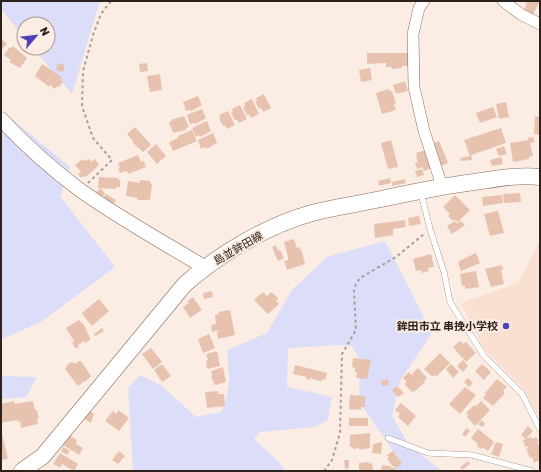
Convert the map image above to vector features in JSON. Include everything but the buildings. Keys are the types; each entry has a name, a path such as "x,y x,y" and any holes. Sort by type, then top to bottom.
{"main road":[{"name":"島並鉾田線","path":"22,471 43,456 185,284 204,267 226,253 255,237 312,213 442,186 515,177 540,177"}],"street":[{"path":"424,1 418,8 413,34 414,88 424,131 442,186"},
{"path":"503,1 522,15 540,24"},
{"path":"1,119 14,133 61,175 81,190 204,267"}],"lane":[{"path":"421,191 430,230 444,272 450,302 484,356 522,394 540,429"},
{"path":"388,438 428,453 472,455 532,471"}],"path":[{"path":"81,190 112,160 93,138 82,106 83,72 93,35 101,14 111,1"},
{"path":"324,471 332,460 340,432 342,354 356,330 354,291 356,284 360,278 396,257 430,230"}],"shaded area":[{"path":"1,1 100,1 72,94 40,56 56,56 56,16 16,16 16,27 1,9"},
{"path":"1,110 70,167 60,196 115,267 42,321 3,339 1,339"},
{"name":"鉾田市立 串挽小学校","path":"540,240 540,419 523,389 484,349 461,303 518,283"},
{"path":"385,241 432,333 400,381 392,416 409,445 442,471 395,471 399,459 359,402 360,360 352,346 338,345 288,348 287,387 332,397 328,420 314,427 260,432 254,439 278,461 285,471 133,471 128,388 140,375 162,386 196,417 221,412 227,396 229,381 227,350 267,333 292,290 327,257"},
{"path":"1,376 37,377 26,397 1,399"}],"place":[{"name":"鉾田市立 串挽小学校","path":"506,326"}]}
